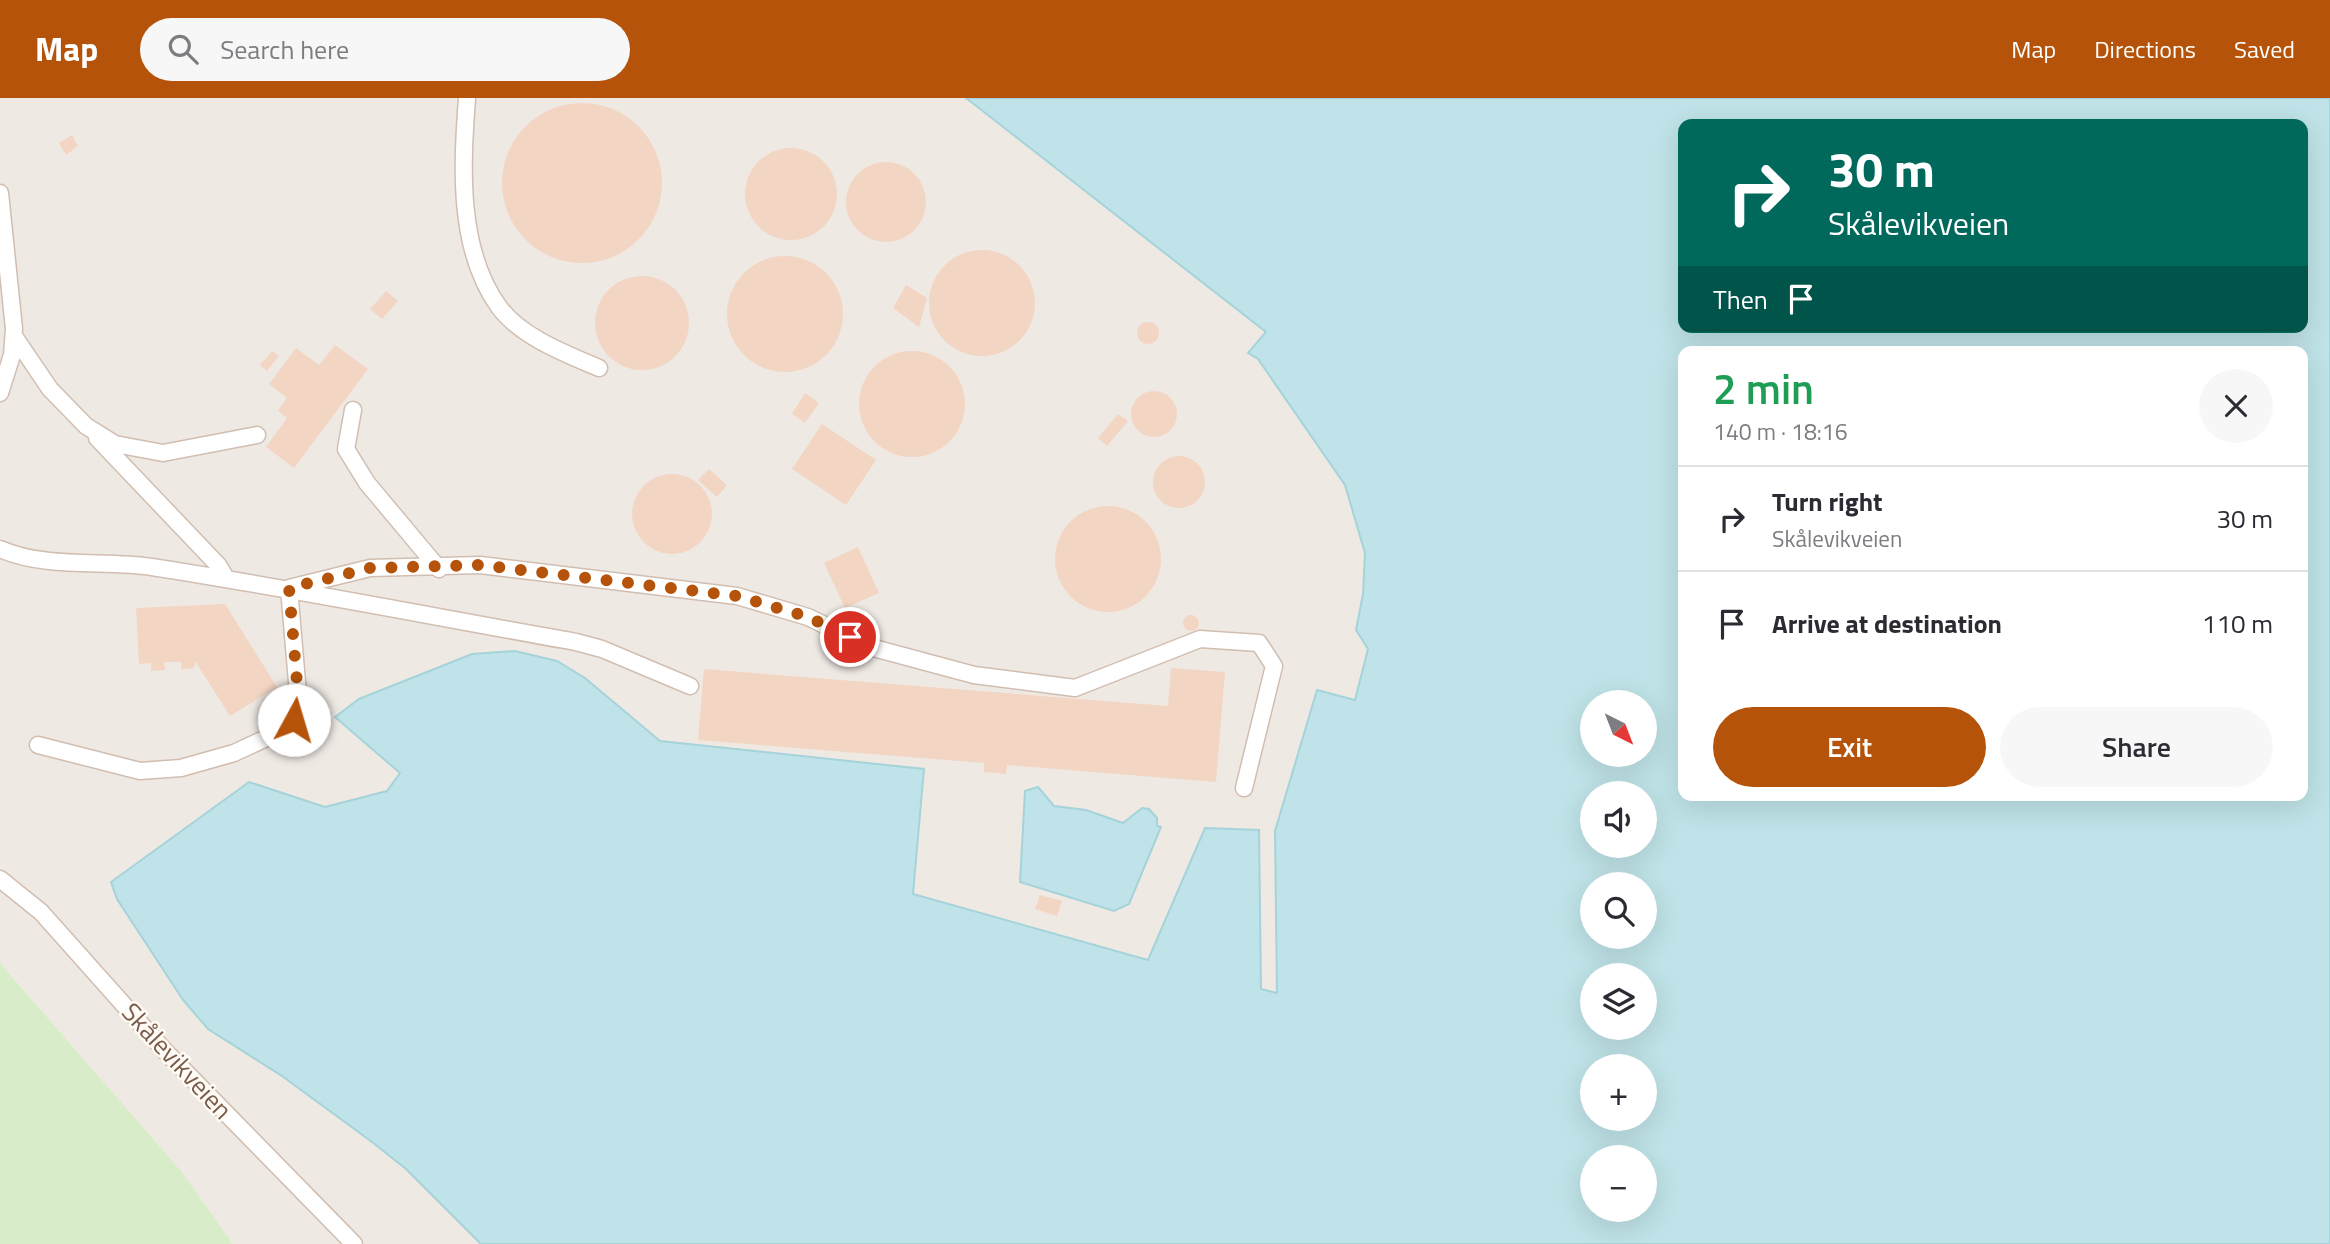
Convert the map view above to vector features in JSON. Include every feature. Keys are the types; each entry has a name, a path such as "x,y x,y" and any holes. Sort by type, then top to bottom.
{"lane":[{"path":"467,98 463,186 475,257 500,308 542,343 599,369"},
{"path":"0,193 13,336 12,355 0,393"},
{"path":"13,336 50,389 218,565 226,579"},
{"path":"353,411 346,449 367,483 439,569"},
{"path":"86,426 115,444 163,453 257,435"},
{"path":"0,550 51,561 119,562 289,588 576,642 602,649 690,686"},
{"path":"289,588 370,568 439,569 480,565 737,596 808,617 870,647 961,672 1075,688 1200,639 1259,643 1274,666 1244,788"},
{"path":"37,745 140,771 181,768 234,753 288,728 294,720 298,694 289,588"},
{"name":"Skålevikveien","path":"0,879 41,912 164,1050 354,1244"}],"shaded area":[{"path":"0,98 966,98 1266,332 1249,353 1258,359 1345,485 1365,553 1363,594 1356,630 1368,649 1355,700 1317,691 1275,831 1277,993 1261,990 1259,830 1205,828 1148,960 913,894 923,769 660,741 585,678 557,661 515,651 472,654 359,699 335,717 401,773 387,791 325,807 249,782 111,882 117,899 183,1000 208,1029 282,1076 372,1142 406,1169 481,1244 233,1244 182,1172 0,963","holes":["1038,787 1054,806 1085,810 1124,823 1142,808 1160,827 1113,911 1020,882"]}],"green space":[{"path":"0,963 182,1172 233,1244 0,1244"}],"water":[{"path":"966,98 2330,98 2330,1244 481,1244 406,1169 372,1142 282,1076 208,1029 183,1000 117,899 111,882 249,782 325,807 387,791 400,773 335,717 359,699 472,654 515,651 557,661 585,678 660,741 924,769 913,894 1148,960 1205,828 1259,830 1261,989 1277,993 1275,831 1317,690 1355,700 1368,649 1356,630 1363,594 1365,553 1345,485 1258,359 1248,353 1266,332"},
{"path":"1038,787 1054,806 1086,810 1123,823 1142,808 1149,809 1157,818 1157,826 1161,827 1129,904 1114,911 1020,882 1025,791"}],"building":[{"path":"582,103 613,109 639,126 656,152 662,183 656,214 639,240 613,257 582,263 551,257 525,240 508,214 502,183 508,152 525,126 551,109"},
{"path":"72,135 78,146 66,155 59,143"},
{"path":"791,148 809,151 824,161 834,176 837,194 834,212 824,227 809,237 791,240 773,237 758,227 748,212 745,194 748,176 758,161 773,151"},
{"path":"886,162 901,165 914,174 923,187 926,202 923,217 914,230 901,239 886,242 871,239 858,230 849,217 846,202 849,187 858,174 871,165"},
{"path":"982,250 1002,254 1020,265 1031,283 1035,303 1031,323 1020,341 1002,352 982,356 962,352 944,341 933,323 929,303 933,283 944,265 962,254"},
{"path":"785,256 807,261 826,273 838,292 843,314 838,336 826,355 807,367 785,372 763,367 744,355 732,336 727,314 732,292 744,273 763,261"},
{"path":"642,276 660,280 675,290 685,305 689,323 685,341 675,356 660,366 642,370 624,366 609,356 599,341 595,323 599,305 609,290 624,280"},
{"path":"906,285 927,298 919,327 893,308"},
{"path":"386,291 398,301 382,319 370,309"},
{"path":"1148,322 1156,325 1159,333 1156,341 1148,344 1140,341 1137,333 1140,325"},
{"path":"335,345 368,369 294,468 266,447 287,418 278,411 287,398 269,384 296,348 319,365"},
{"path":"272,351 279,356 267,371 260,365"},
{"path":"912,351 932,355 950,366 961,384 965,404 961,424 950,442 932,453 912,457 892,453 874,442 863,424 859,404 863,384 874,366 892,355"},
{"path":"1154,391 1170,398 1177,414 1170,430 1154,437 1138,430 1131,414 1138,398"},
{"path":"805,393 819,403 805,423 792,414"},
{"path":"1118,414 1128,421 1107,446 1098,438"},
{"path":"822,424 876,460 846,505 792,469"},
{"path":"1179,456 1198,463 1205,482 1198,501 1179,508 1160,501 1153,482 1160,463"},
{"path":"709,469 727,485 717,497 698,480"},
{"path":"672,474 687,477 700,486 709,499 712,514 709,529 700,542 687,551 672,554 657,551 644,542 635,529 632,514 635,499 644,486 657,477"},
{"path":"1108,506 1128,510 1146,521 1157,539 1161,559 1157,579 1146,597 1128,608 1108,612 1088,608 1070,597 1059,579 1055,559 1059,539 1070,521 1088,510"},
{"path":"858,547 879,593 845,608 824,563"},
{"path":"225,604 277,687 230,716 195,661 194,668 181,669 181,662 164,662 165,670 151,671 151,663 139,664 136,608"},
{"path":"1191,615 1199,623 1191,631 1183,623"},
{"path":"1171,668 1225,672 1216,782 1007,765 1006,774 984,772 984,763 698,740 704,669 1168,706"},
{"path":"1040,895 1062,901 1057,916 1035,909"}],"route":[{"path":"294,720 298,694 289,588 370,568 439,569 480,565 737,596 808,617 850,637"}]}
